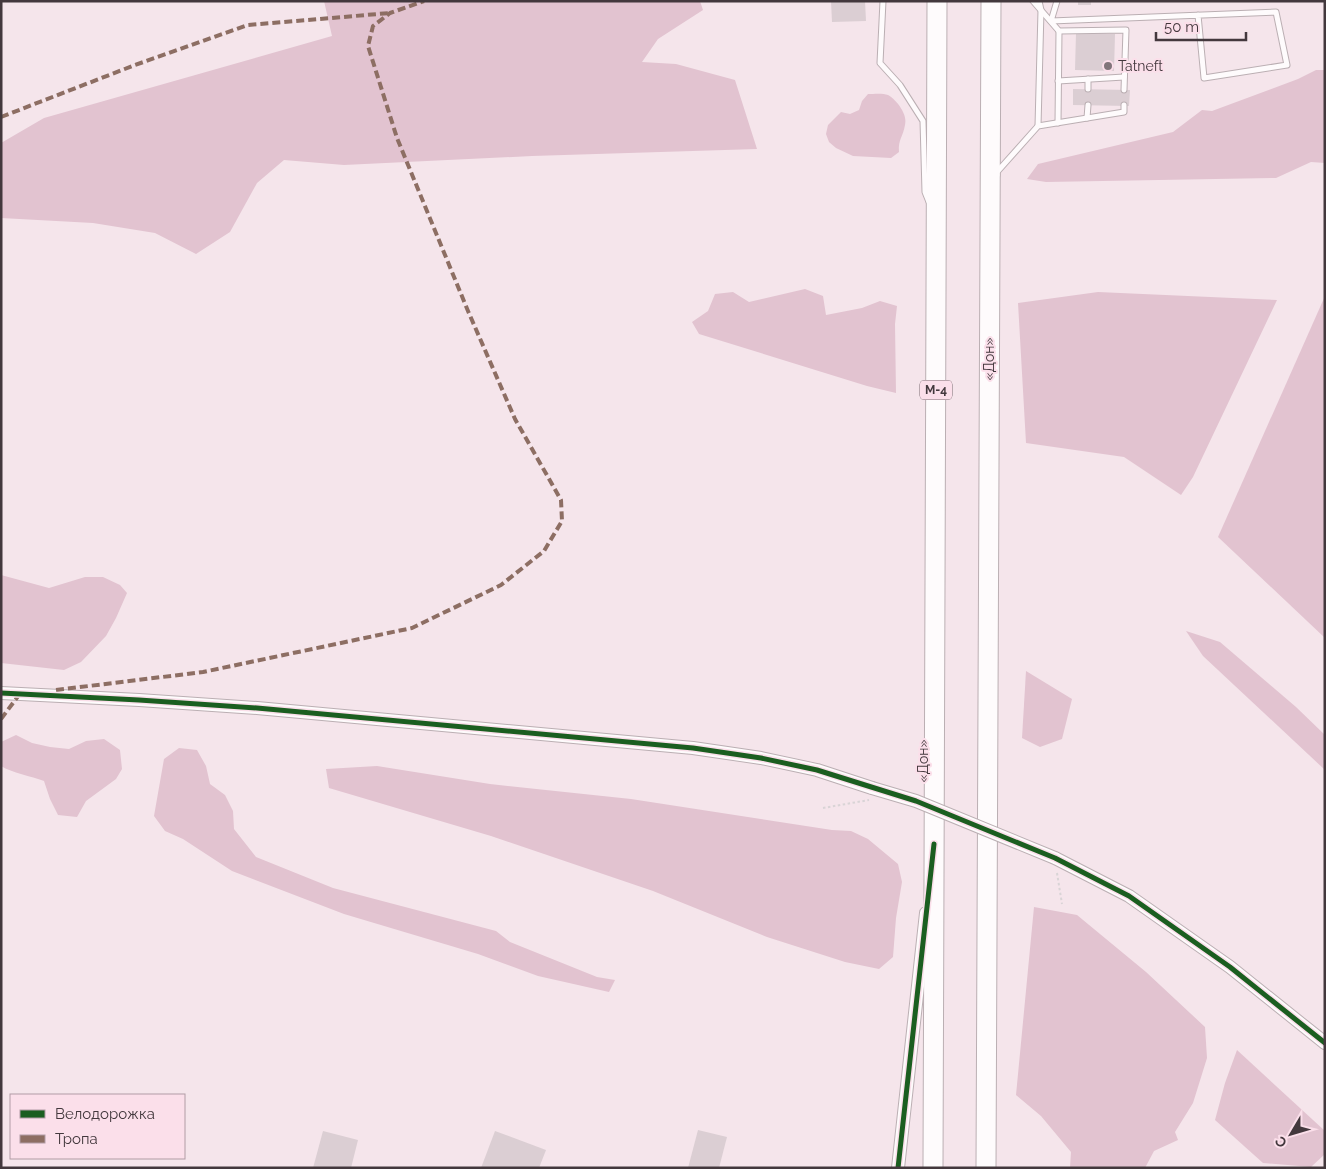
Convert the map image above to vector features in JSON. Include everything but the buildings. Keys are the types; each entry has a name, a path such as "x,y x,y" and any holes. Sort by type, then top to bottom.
{"highway":[{"name":"«Дон»","path":"933,1168 937,1"},
{"name":"«Дон»","path":"986,1168 991,1"}],"street":[{"path":"1,694 139,700 257,708 693,748 761,758 817,770 916,801 1054,858 1129,896 1230,967 1325,1043"},
{"path":"898,1168 934,844"}],"lane":[{"path":"883,1 880,63 900,85 923,120 924,192 936,217"},
{"path":"1032,1 1059,31 1058,123"},
{"path":"1038,126 1041,10 1039,1"},
{"path":"1051,22 1057,1"},
{"path":"1051,22 1198,15 1276,12 1287,65 1204,78 1198,15"},
{"path":"1059,31 1126,30 1124,90"},
{"path":"1058,81 1124,77"},
{"path":"1088,79 1088,89"},
{"path":"1087,118 1088,105"},
{"path":"997,182 997,172 1038,126 1124,112 1124,106"},
{"path":"989,287 996,268 996,239"}],"path":[{"path":"823,808 872,800 872,788"},
{"path":"1054,858 1062,904"}],"shaded area":[{"path":"324,1 700,1 703,10 658,39 642,62 676,64 735,80 757,149 532,156 344,165 284,160 257,183 230,232 196,254 155,233 93,223 1,218 1,143 44,118 332,36"},
{"path":"1316,70 1325,70 1325,163 1311,162 1276,178 1046,182 1027,179 1038,164 1173,132 1202,110 1212,111 1298,79"},
{"path":"868,94 888,95 898,104 905,117 906,121 899,144 899,152 891,158 853,156 836,148 829,142 826,134 828,125 841,112 850,114 859,110 862,101"},
{"path":"805,289 823,296 826,315 862,308 880,301 897,306 895,324 896,393 867,386 699,334 692,322 708,311 715,294 733,292 749,302"},
{"path":"1098,292 1277,300 1193,477 1181,495 1124,457 1026,443 1018,303"},
{"path":"1325,296 1325,638 1218,537"},
{"path":"1,575 49,588 85,577 103,577 120,585 127,593 106,636 81,662 64,670 1,663"},
{"path":"1186,631 1220,642 1296,707 1325,735 1325,770 1203,656"},
{"path":"1026,671 1072,699 1062,739 1040,747 1022,738"},
{"path":"16,735 32,743 69,749 86,741 104,739 120,750 122,769 116,779 86,801 77,817 58,815 44,781 1,766 1,742"},
{"path":"179,748 197,750 206,766 210,784 225,795 233,811 234,829 256,857 333,888 496,931 510,942 597,977 615,980 609,992 538,976 478,954 344,914 232,871 183,839 165,831 154,816 164,759"},
{"path":"377,766 490,784 631,799 832,830 851,831 868,839 898,864 902,882 896,918 893,957 879,969 845,962 767,937 653,891 491,836 329,788 326,769"},
{"path":"1034,907 1077,915 1146,972 1205,1027 1207,1058 1193,1103 1175,1132 1178,1140 1154,1151 1145,1168 1070,1168 1071,1152 1041,1116 1016,1095"},
{"path":"1237,1050 1325,1131 1325,1154 1311,1167 1263,1163 1215,1120 1225,1083"}],"marked path":[{"path":"56,690 203,672 412,628 501,585 544,551 562,521 561,500 515,419 468,311 397,138 368,46 373,26 390,13 424,1"},
{"path":"1,117 135,65 248,25 390,13"},
{"path":"1,719 19,695 22,694"}],"cycle path":[{"path":"1,693 257,708 693,748 761,758 817,770 916,801 1055,858 1129,896 1230,967 1325,1043"},
{"path":"898,1168 934,844"}],"place":[{"name":"Tatneft","path":"1108,66"}]}
